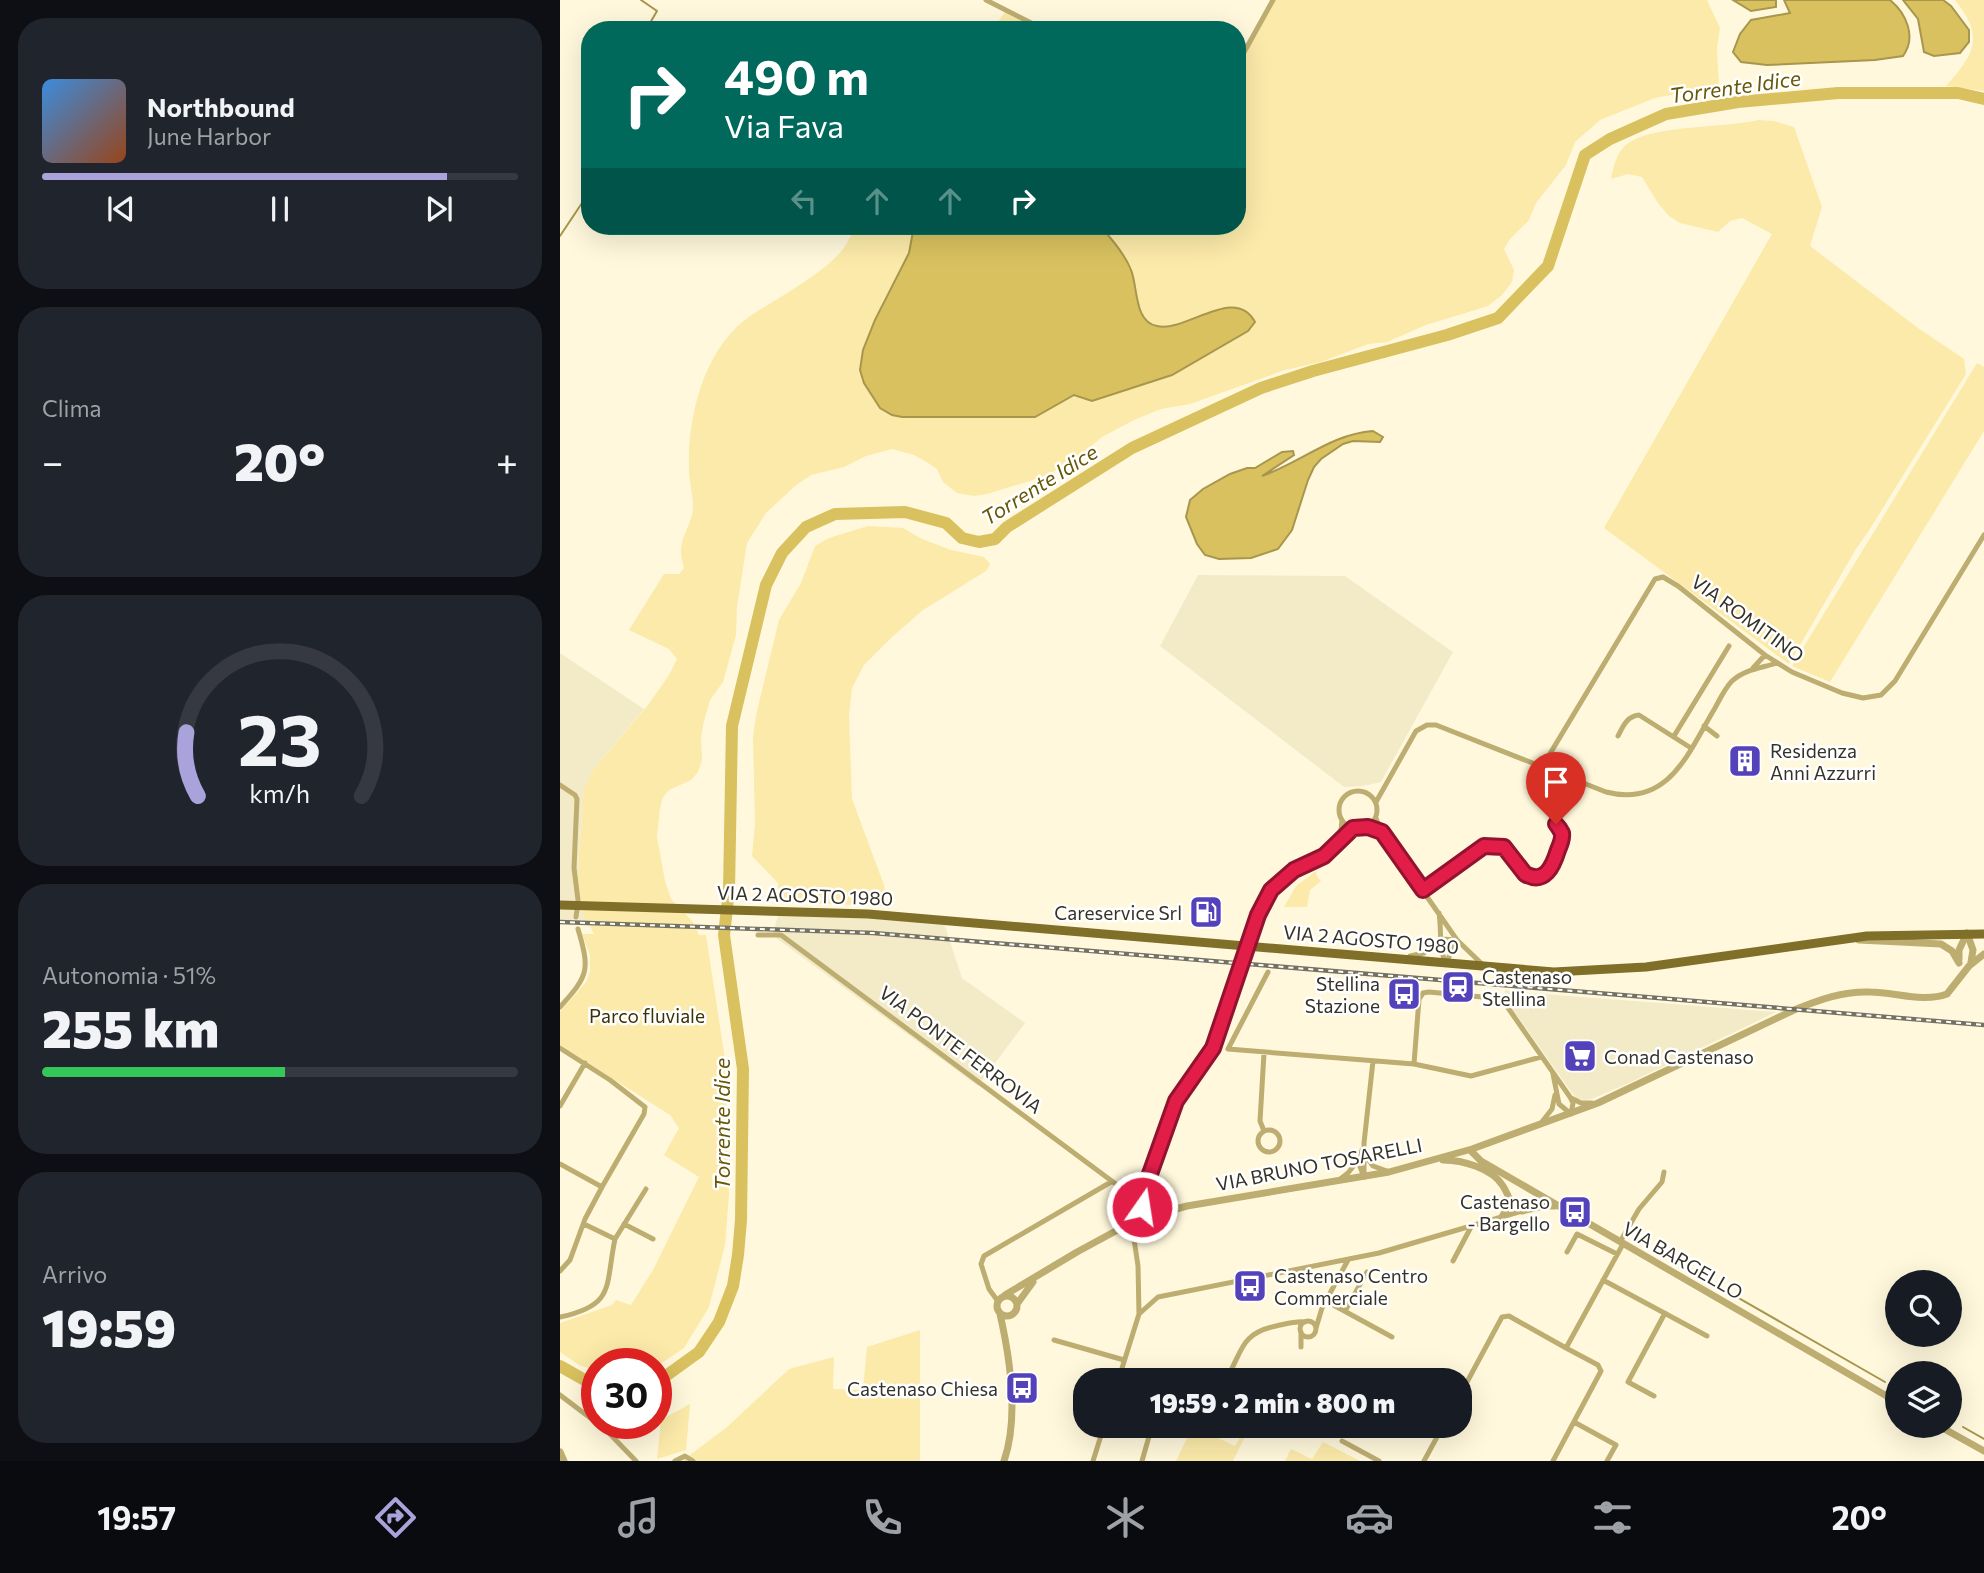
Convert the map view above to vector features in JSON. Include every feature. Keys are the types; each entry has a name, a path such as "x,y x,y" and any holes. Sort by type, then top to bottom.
{"main road":[{"name":"VIA 2 AGOSTO 1980","path":"560,905 900,916 1554,972 1616,970 1844,939 1918,933 1968,933"},
{"path":"1968,933 1984,934"}],"street":[{"path":"986,0 1027,21"},
{"path":"1246,49 1273,0"},
{"name":"VIA ROMITINO","path":"1542,767 1655,579 1663,577 1678,586 1765,655 1792,672 1842,693 1863,698 1881,695 1895,681 1984,535"},
{"path":"1674,736 1728,646"},
{"path":"1486,967 1473,958 1457,940 1382,832 1376,818 1376,802 1416,731 1427,725 1436,725 1571,780 1622,796 1649,792 1670,779 1730,683 1751,670 1765,655"},
{"path":"1751,670 1777,663"},
{"path":"1619,736 1628,720 1639,715 1691,748"},
{"path":"1704,726 1717,736"},
{"path":"1423,890 1484,846 1504,847 1529,877 1546,874 1553,866 1561,840 1562,834 1555,819 1571,780"},
{"path":"560,785 577,799 574,868 578,900"},
{"path":"1331,849 1341,830 1340,804 1346,795 1357,791 1368,793 1383,787"},
{"path":"1368,793 1376,802"},
{"path":"1368,827 1376,818"},
{"path":"1342,820 1353,828 1368,827 1382,832"},
{"path":"1133,1221 1135,1208 1140,1202 1176,1101 1213,1048 1258,915 1271,890 1294,870 1324,856 1353,828"},
{"path":"576,917 577,910"},
{"path":"1438,910 1441,922 1439,942 1446,964"},
{"path":"560,1007 581,983 585,973 586,957 578,929"},
{"path":"1960,977 1959,950 1968,933"},
{"path":"1968,933 1973,950 1969,965"},
{"name":"VIA PONTE FERROVIA","path":"758,935 781,935 1140,1202"},
{"path":"1387,958 1424,953 1447,938 1457,940"},
{"path":"1844,939 1941,944 1952,951 1959,963"},
{"path":"1446,964 1457,940"},
{"name":"VIA BRUNO TOSARELLI","path":"1005,1295 1133,1221 1187,1206 1389,1172 1471,1150 1598,1103 1828,996 1871,992 1940,997 1953,989 1969,965 1984,954"},
{"path":"1268,972 1228,1049 1428,1065 1461,1076 1471,1076 1541,1057"},
{"path":"1414,1064 1419,999 1423,993 1493,998 1506,1006 1570,1097 1573,1103 1571,1114 1562,1108 1555,1089"},
{"path":"560,1048 645,1107 645,1114 602,1187 570,1260 560,1271"},
{"path":"1264,1053 1260,1121 1264,1131"},
{"path":"1364,1177 1364,1143 1373,1061"},
{"path":"560,1106 585,1063"},
{"path":"1536,1128 1554,1104 1553,1074"},
{"path":"1570,1097 1581,1102 1598,1103"},
{"path":"1264,1131 1275,1132 1279,1138 1275,1150 1268,1152 1259,1146 1258,1139 1264,1131"},
{"path":"1471,1150 1472,1165"},
{"name":"VIA BARGELLO","path":"1471,1150 1481,1161 1885,1395"},
{"path":"1363,1156 1377,1168 1389,1172"},
{"path":"1337,1182 1363,1156"},
{"path":"1435,1160 1472,1165 1497,1179 1513,1206 1522,1211"},
{"path":"560,1164 602,1187"},
{"path":"1566,1348 1639,1209 1662,1182 1664,1172"},
{"path":"1004,1461 1010,1444 1013,1417 1006,1339 996,1308 997,1300 989,1289 981,1264 984,1256 1111,1182"},
{"path":"560,1317 595,1305 603,1297 615,1239 646,1189"},
{"path":"1502,1217 1508,1199"},
{"path":"1140,1202 1145,1210 1154,1214"},
{"path":"1139,1314 1158,1297 1348,1260 1522,1211 1546,1205 1559,1207"},
{"path":"584,1224 615,1239"},
{"path":"624,1224 653,1239"},
{"path":"1453,1261 1471,1227"},
{"name":"VIA BARGELLO","path":"1567,1252 1577,1234 1617,1254"},
{"path":"1122,1368 1139,1314 1138,1266 1134,1238"},
{"path":"1322,1308 1301,1330 1301,1347 1315,1333 1322,1308 1348,1260"},
{"path":"1345,1311 1367,1272"},
{"name":"VIA BRUNO TOSARELLI","path":"1017,1304 1036,1279"},
{"path":"1603,1280 1707,1336"},
{"path":"997,1300 1005,1295 1012,1296 1017,1304 1006,1339"},
{"path":"1326,1301 1392,1337"},
{"path":"1654,1396 1628,1382 1665,1313"},
{"path":"1000,1314 1013,1314"},
{"path":"1472,1373 1502,1317 1509,1316 1598,1365 1601,1371 1553,1461"},
{"path":"1232,1368 1248,1338 1258,1330 1306,1322 1312,1322 1316,1328"},
{"path":"1286,1324 1301,1330 1306,1337 1311,1336"},
{"path":"1054,1340 1124,1360"},
{"path":"560,1395 606,1429 636,1461"},
{"path":"1574,1422 1616,1445 1607,1461"},
{"path":"1093,1461 1100,1438"},
{"path":"1142,1461 1149,1438"},
{"path":"1424,1461 1436,1438"},
{"path":"1961,1438 1984,1451"},
{"path":"1342,1441 1379,1461"},
{"path":"560,1452 564,1461"},
{"path":"675,1461 685,1456 693,1461"}],"shaded area":[{"path":"1733,0 1776,0 1776,7 1751,11"},
{"path":"1784,0 1890,0 1901,12 1908,26 1907,49 1903,56 1875,60 1767,65 1741,62 1733,52 1740,34 1751,20 1790,13"},
{"path":"1903,0 1943,0 1951,6 1969,30 1969,42 1960,53 1934,56 1924,52 1918,19"},
{"path":"912,235 1108,235 1128,264 1138,303 1144,318 1150,323 1169,326 1223,308 1246,312 1255,322 1248,331 1172,375 1092,401 1074,395 1035,417 902,417 880,408 864,383 860,370 863,350 875,320 909,253"},
{"path":"1373,431 1383,437 1380,442 1353,441 1343,444 1314,467 1292,530 1278,549 1251,558 1219,559 1205,555 1197,544 1186,517 1190,500 1203,489 1230,474 1255,468 1282,452 1293,451 1294,455 1262,476 1343,437"},
{"path":"1198,575 1345,576 1453,652 1381,782 1344,787 1160,646"},
{"path":"560,653 644,709 593,770 584,787 576,899 590,924 560,923"},
{"path":"779,913 942,917 962,978 1025,1023 978,1086 772,935"},
{"path":"1505,990 1776,1012 1629,1083 1585,1100 1577,1099 1504,1000"}],"green space":[{"name":"Parco fluviale","path":"1273,0 1707,0 1720,28 1717,48 1719,86 1655,98 1600,120 1575,142 1566,165 1536,203 1529,220 1504,249 1514,270 1512,282 1502,295 1488,306 1426,325 1387,342 1368,344 1190,404 1161,409 1102,437 1077,458 1046,476 987,494 974,496 957,493 943,482 937,469 914,455 892,449 866,456 844,467 811,475 766,513 747,543 737,607 736,635 723,682 710,700 704,721 701,737 702,760 698,772 691,780 669,790 663,797 657,837 671,899 692,921 699,935 706,935 724,1053 729,1194 725,1245 709,1307 684,1348 672,1356 672,1348 581,1348 581,1366 579,1365 560,1352 560,1323 612,1305 616,1300 631,1305 653,1270 699,1177 664,1155 679,1128 670,1115 560,1045 560,1012 586,982 590,972 590,955 582,934 594,934 576,899 584,787 593,770 648,705 677,659 669,649 629,630 664,574 679,574 684,568 681,547 693,507 689,470 691,427 702,383 711,362 736,327 826,266 843,249 852,235 912,235 909,253 883,301 863,350 860,370 864,383 880,407 892,415 902,417 1035,417 1074,395 1172,375 1248,332 1238,307 1170,325 1156,326 1146,321 1108,235 1246,235 1246,51"},
{"path":"1955,0 1984,0 1984,91 1946,86 1964,64 1973,44 1970,24"},
{"path":"1006,10 1027,21 999,21"},
{"path":"1758,120 1794,127 1822,207 1810,246 1918,328 1964,359 1966,374 1856,549 1789,664 1604,528 1772,234 1742,218 1730,221 1718,232 1680,223 1669,216 1658,203 1642,177 1628,174 1611,179 1617,158 1626,145 1642,137 1673,130"},
{"path":"1977,363 1984,367 1984,431 1830,682 1792,666"},
{"path":"868,526 903,528 951,550 984,557 990,564 986,571 923,610 891,638 864,665 852,688 849,715 852,799 884,885 886,898 882,906 778,902 778,883 752,856 755,824 753,737 756,715 779,620 801,583 815,546 829,538"},
{"path":"1316,871 1321,881 1310,890 1307,907 1284,907 1296,886"},
{"path":"920,1330 920,1461 682,1461 727,1427 789,1369 834,1357 833,1389 863,1390 867,1347"},
{"path":"690,1404 686,1450 657,1459 659,1439 672,1439 672,1414"},
{"path":"1187,1438 1218,1438 1235,1446 1240,1438 1244,1438 1233,1461 1176,1461"},
{"path":"1323,1442 1360,1461 1285,1461 1291,1449 1312,1459"}],"waterway":[{"path":"641,0 657,11 651,21"},
{"name":"Torrente Idice","path":"672,1371 699,1352 719,1322 733,1286 738,1255 743,1069 724,935 729,890 732,726 766,585 782,553 806,527 835,514 905,512 946,523 962,538 979,542 995,539 1007,527 1132,448 1261,388 1498,318 1548,266 1585,155 1610,139 1666,114 1738,102 1838,93 1958,93 1984,99"},
{"path":"560,236 581,204"},
{"path":"1695,1273 1885,1382"},
{"name":"Torrente Idice","path":"560,1366 581,1378"},
{"path":"1963,1427 1984,1439"}],"railway":[{"path":"560,922 873,933 1984,1025"}],"place":[{"name":"Residenza Anni Azzurri","path":"1745,761"},
{"name":"Careservice Srl","path":"1206,912"},
{"name":"Castenaso Stellina","path":"1458,987"},
{"name":"Stellina Stazione","path":"1404,994"},
{"name":"Conad Castenaso","path":"1580,1056"},
{"name":"Castenaso - Bargello","path":"1575,1212"},
{"name":"Castenaso Centro Commerciale","path":"1250,1286"},
{"name":"Castenaso Chiesa","path":"1022,1388"}],"route":[{"path":"1142,1207 1140,1202 1172,1109 1213,1048 1258,915 1271,890 1281,879 1324,856 1353,828 1368,827 1382,832 1423,890 1484,846 1504,847 1525,874 1535,878 1546,874 1553,866 1562,834 1556,824"}]}
